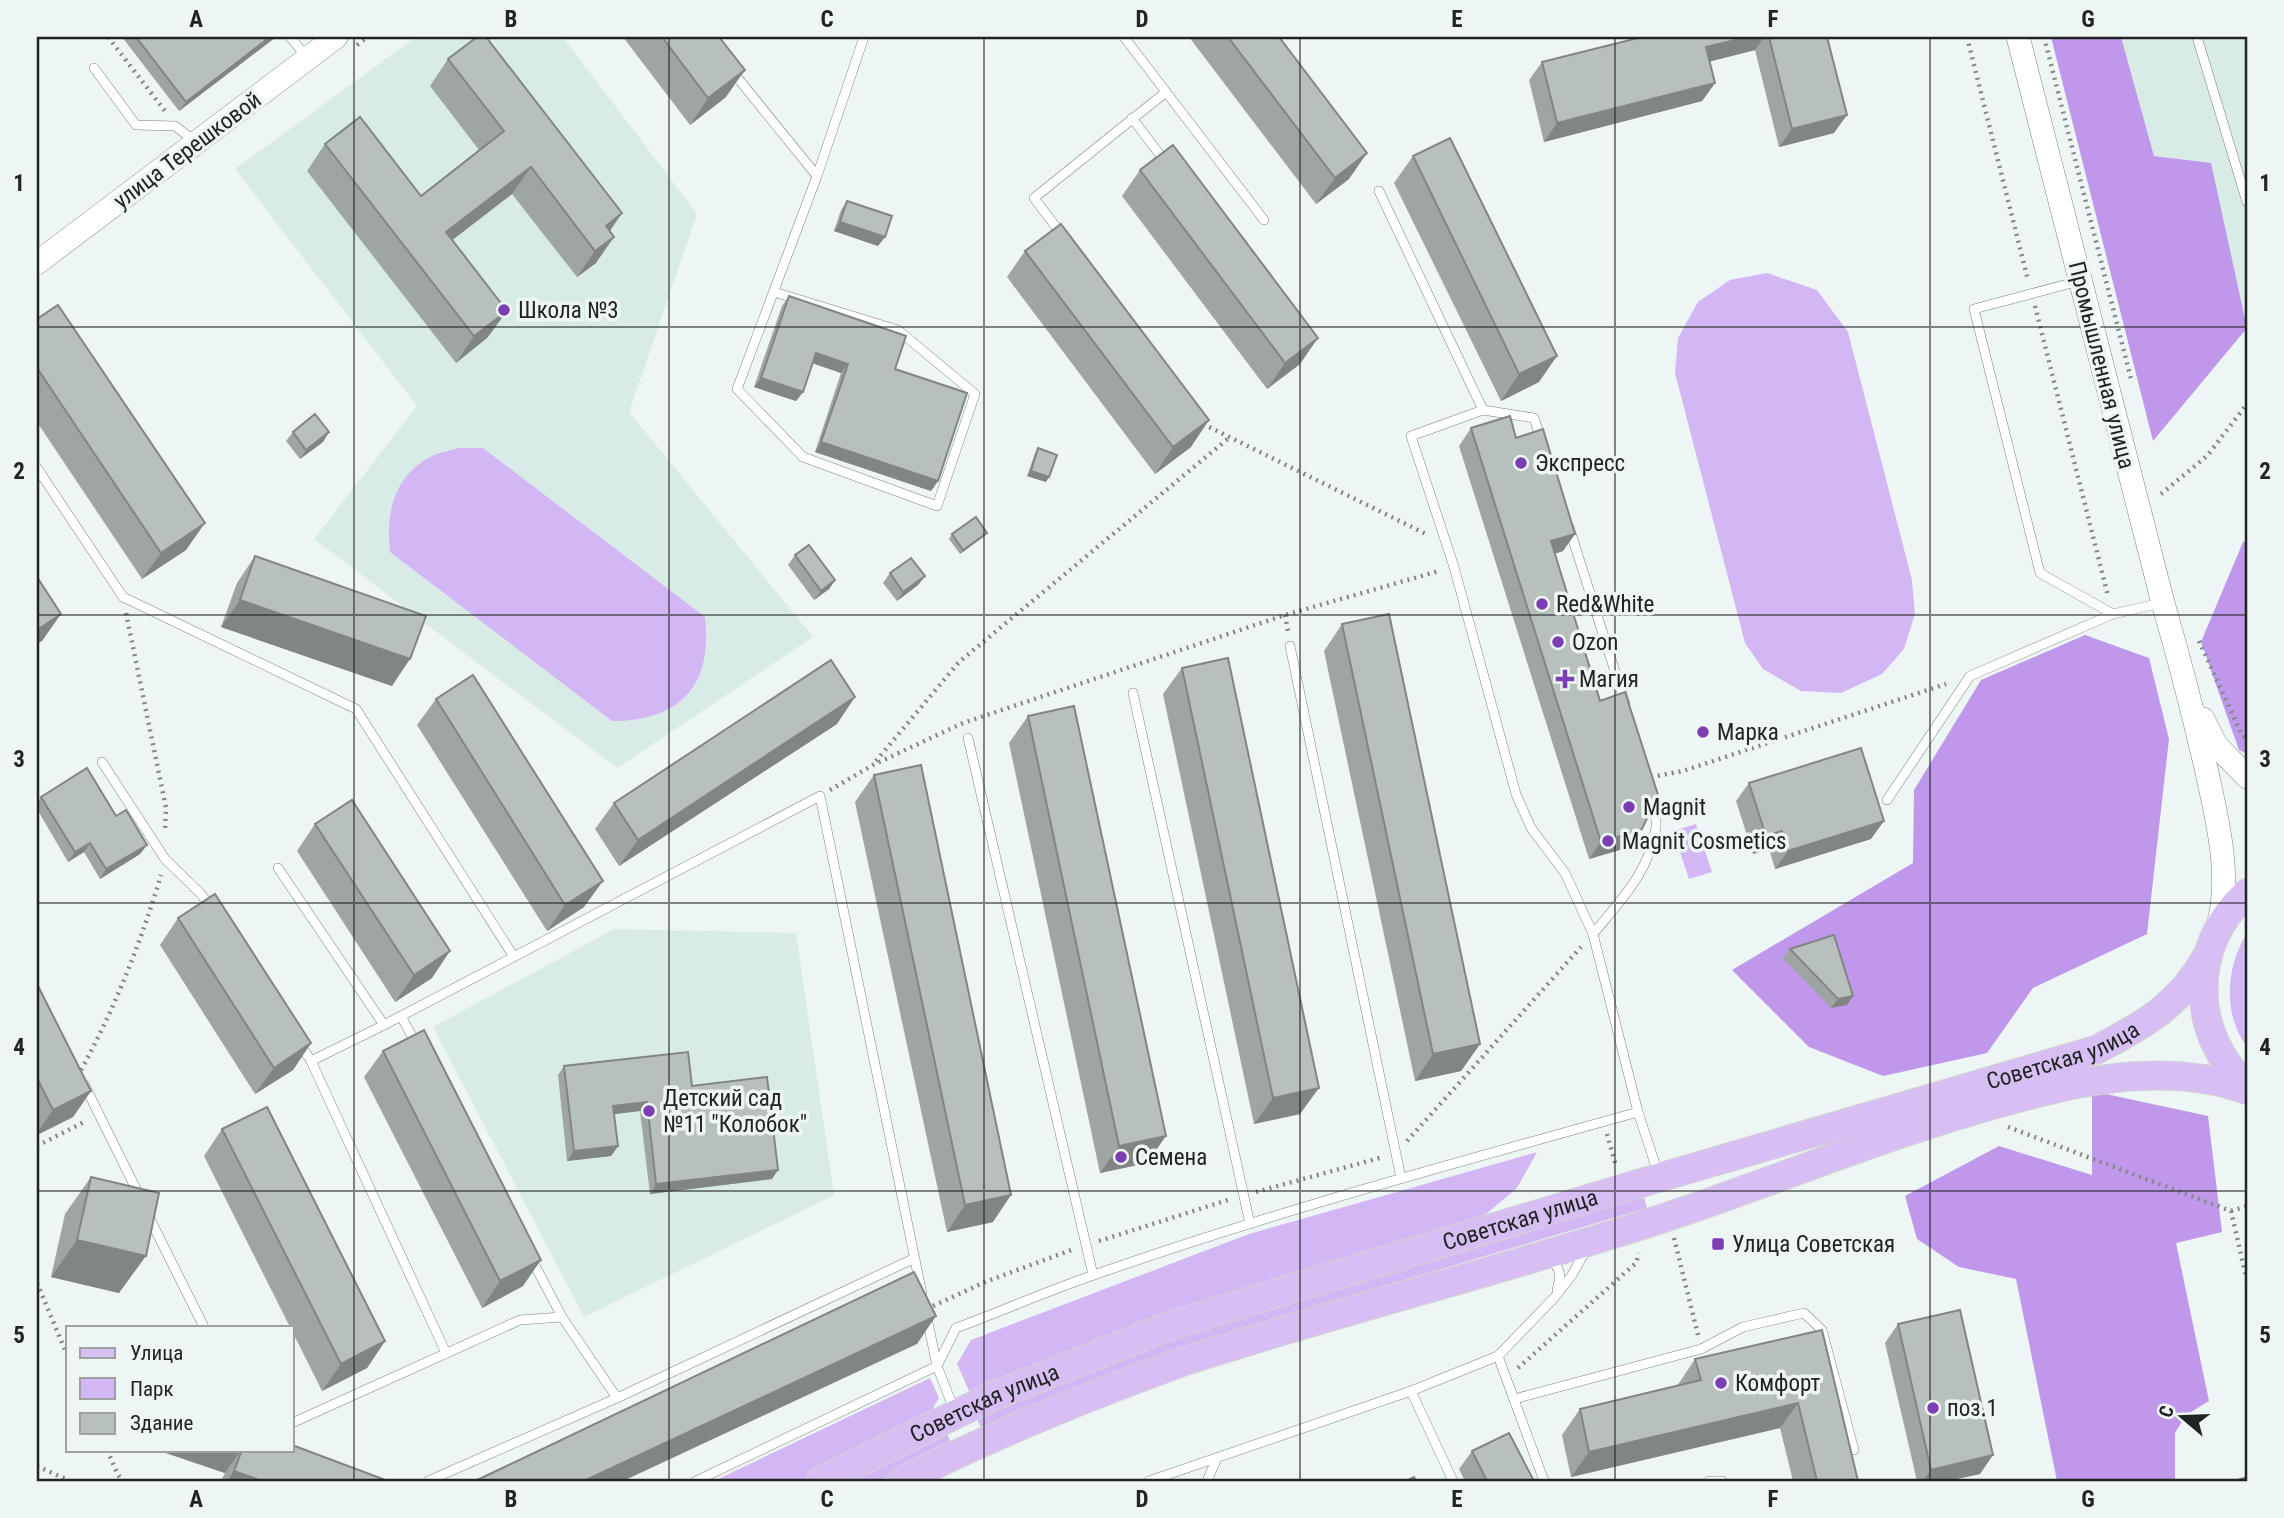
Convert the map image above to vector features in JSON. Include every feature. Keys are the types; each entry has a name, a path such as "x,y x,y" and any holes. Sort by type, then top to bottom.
{"main road":[{"name":"Советская улица","path":"1996,1103 2133,1030 2163,1010 2197,975 2228,913 2247,893"},
{"path":"2211,945 2203,981 2204,1008 2210,1033 2221,1055 2247,1088"},
{"name":"Советская улица","path":"820,1481 956,1413 1054,1370 1172,1325 1659,1177 1901,1119 1996,1103 2092,1081 2130,1076 2193,1077 2247,1088"},
{"name":"Советская улица","path":"902,1481 969,1447 1185,1361 1664,1217 1901,1119"}],"street":[{"name":"улица Терешковой","path":"37,264 336,37"},
{"name":"Промышленная улица","path":"2018,37 2163,603 2189,692 2212,796 2224,869 2222,909 2211,945"},
{"name":"Промышленная улица","path":"2189,692 2216,745 2247,777"}],"lane":[{"path":"290,37 308,58"},
{"path":"775,292 898,330 975,394 937,506 803,457 737,388 817,176 864,37"},
{"path":"1124,37 1264,220"},
{"path":"2197,37 2247,202"},
{"path":"721,58 817,176"},
{"path":"94,68 136,125 175,126 197,143"},
{"path":"1067,241 1034,198 1166,92"},
{"path":"1132,118 1172,172"},
{"path":"1379,191 1483,410"},
{"path":"2081,281 1974,309 2040,573 2113,614"},
{"path":"1542,444 1534,418 1483,410 1411,436 1454,567 1516,794 1531,828 1565,873 1593,934 1638,1112 1659,1177"},
{"path":"37,468 123,597 356,709 513,957"},
{"path":"1564,511 1628,711"},
{"path":"1887,800 1970,676 2113,614 2163,603"},
{"path":"1290,646 1401,1178"},
{"path":"1133,694 1250,1224"},
{"path":"968,738 1093,1275"},
{"path":"102,762 165,859 201,894 216,916"},
{"path":"1593,934 1638,879 1650,850 1657,824 1649,778"},
{"path":"312,1060 384,1025 820,796 937,1366 956,1413"},
{"path":"278,868 384,1025"},
{"path":"401,1016 421,1052"},
{"path":"297,1038 312,1060 446,1353"},
{"path":"79,1074 204,1326"},
{"path":"696,1481 937,1366 956,1328 1093,1275 1250,1224 1401,1178 1638,1112"},
{"path":"1149,1481 1411,1391 1498,1356 1554,1298 1572,1275 1591,1241"},
{"path":"524,1245 562,1317 617,1398"},
{"path":"1538,1256 1558,1266 1561,1277 1554,1298"},
{"path":"428,1481 617,1398 915,1258"},
{"path":"1514,1399 1701,1349 1743,1327 1804,1313 1822,1330 1854,1450"},
{"path":"294,1422 520,1320 562,1317"},
{"path":"1498,1356 1544,1481"},
{"path":"1411,1391 1453,1481"},
{"path":"1207,1481 1217,1458"},
{"path":"1710,1481 1722,1481"}],"path":[{"path":"108,37 175,126"},
{"path":"1967,37 2113,614"},
{"path":"2044,37 2133,387"},
{"path":"2161,494 2207,456 2247,404"},
{"path":"1203,424 1447,544"},
{"path":"873,765 959,662 1230,437"},
{"path":"2157,481 2164,507"},
{"path":"820,796 873,765 963,723 1285,615 1454,567"},
{"path":"2197,638 2242,735 2247,739"},
{"path":"1649,778 1683,771 1970,676"},
{"path":"925,1309 985,1282 1086,1245 1243,1195 1396,1153 1593,934"},
{"path":"1996,1103 2231,1211 2247,1206"},
{"path":"37,1146 99,1114"},
{"path":"1603,1121 1617,1167"},
{"path":"2231,1211 2247,1281"},
{"path":"1673,1232 1701,1349"},
{"path":"1514,1399 1518,1367 1636,1263 1641,1247"},
{"path":"37,1283 66,1352"},
{"path":"108,1452 123,1481"},
{"path":"37,1466 70,1481"}],"shaded area":[{"name":"Школа №3","path":"416,37 563,37 697,214 629,412 813,637 617,768 314,539 417,406 235,169"},
{"path":"2051,37 2121,37 2154,156 2211,163 2247,328 2153,441"},
{"path":"2121,37 2247,37 2247,328 2211,164 2154,156"},
{"path":"2247,541 2247,754 2239,750 2201,642 2243,542"},
{"path":"2085,635 2149,658 2169,739 2147,934 2033,988 1987,1053 1883,1076 1809,1047 1732,970 1913,863 1914,790 1981,680"},
{"name":"Детский сад №11 \"Колобок\"","path":"614,929 796,933 834,1195 584,1317 433,1027"},
{"path":"2092,1091 2208,1116 2222,1232 2176,1243 2209,1401 2186,1415 2175,1433 2175,1481 2057,1481 2016,1279 1959,1267 1917,1239 1905,1196 1999,1146 2092,1175"}],"green space":[{"path":"1767,273 1817,290 1848,332 1912,580 1915,614 1904,649 1882,674 1841,693 1801,691 1763,669 1745,643 1675,373 1678,338 1698,302 1730,280"},
{"path":"459,448 483,448 705,617 704,662 697,680 674,706 657,714 612,721 390,552 391,510 408,474 435,455"},
{"path":"1696,824 1712,872 1689,879 1673,831"},
{"path":"2247,933 2247,1047 2234,1020 2230,990 2235,960"},
{"path":"1537,1152 1517,1188 1479,1220 971,1395 957,1364 971,1340 1249,1234"},
{"path":"1644,1197 1647,1208 1239,1329 982,1430 977,1419 1059,1382 1177,1337"},
{"path":"930,1378 939,1398 927,1418 801,1481 714,1481"},
{"path":"946,1431 952,1446 880,1481 847,1481"}],"building":[{"path":"136,37 270,37 186,102"},
{"path":"477,37 486,37 622,213 606,226 614,237 595,251 531,167 446,232 507,311 474,336 325,144 360,117 421,196 504,131 448,59"},
{"path":"662,37 719,37 745,70 708,98"},
{"path":"1228,37 1279,37 1367,153 1335,178"},
{"path":"1642,37 1748,37 1706,47 1715,83 1557,123 1542,62"},
{"path":"1769,37 1827,37 1847,115 1792,129"},
{"path":"1450,138 1557,356 1519,374 1413,156"},
{"path":"1173,145 1318,338 1285,363 1140,170"},
{"path":"847,201 892,216 885,237 840,222"},
{"path":"1061,224 1209,420 1173,447 1025,251"},
{"path":"789,296 906,336 895,369 967,393 938,481 821,442 848,364 816,353 803,392 761,378"},
{"path":"58,305 205,523 161,553 37,368 37,319"},
{"path":"315,414 329,432 306,450 293,432"},
{"path":"1510,416 1516,438 1543,429 1575,534 1551,541 1600,701 1625,692 1658,795 1642,829 1601,842 1471,428"},
{"path":"1038,448 1057,455 1049,477 1031,471"},
{"path":"976,517 987,533 963,550 952,534"},
{"path":"809,545 835,580 821,591 795,555"},
{"path":"255,556 426,616 410,659 240,600"},
{"path":"911,558 925,576 903,592 890,573"},
{"path":"37,577 61,614 37,630"},
{"path":"1389,614 1480,1044 1433,1054 1342,624"},
{"path":"1228,658 1319,1088 1273,1098 1182,668"},
{"path":"831,660 855,697 638,840 614,803"},
{"path":"473,675 603,881 565,905 436,699"},
{"path":"1074,706 1166,1136 1119,1146 1028,716"},
{"path":"1861,748 1884,821 1788,851 1782,831 1766,836 1749,783"},
{"path":"921,765 1011,1195 965,1205 874,775"},
{"path":"87,768 116,816 126,810 147,845 106,869 90,843 75,852 41,797"},
{"path":"352,800 450,951 414,975 315,824"},
{"path":"215,894 311,1043 274,1068 178,918"},
{"path":"1834,935 1853,996 1838,999 1790,949"},
{"path":"37,984 91,1091 53,1110 37,1078"},
{"path":"424,1030 541,1260 500,1281 383,1051"},
{"path":"688,1052 692,1086 767,1077 778,1170 656,1184 647,1102 613,1106 618,1146 574,1151 564,1066"},
{"path":"267,1107 385,1341 341,1364 222,1129"},
{"path":"91,1177 159,1193 146,1256 77,1240"},
{"path":"914,1272 936,1316 584,1481 475,1481"},
{"name":"поз.1","path":"1960,1310 1993,1455 1931,1470 1898,1324"},
{"path":"1822,1330 1858,1481 1817,1481 1798,1403 1589,1452 1580,1409 1701,1380 1695,1359"},
{"path":"1509,1433 1534,1481 1487,1481 1472,1451"},
{"path":"294,1446 388,1481 262,1481 234,1471 241,1452 294,1452"}],"place":[{"name":"Школа №3","path":"504,310"},
{"name":"Экспресс","path":"1521,463"},
{"name":"Red&White","path":"1542,604"},
{"name":"Ozon","path":"1558,642"},
{"name":"Магия","path":"1565,679"},
{"name":"Марка","path":"1703,732"},
{"name":"Magnit","path":"1629,807"},
{"name":"Magnit Cosmetics","path":"1608,841"},
{"name":"Детский сад №11 \"Колобок\"","path":"649,1111"},
{"name":"Семена","path":"1121,1157"},
{"name":"Улица Советская","path":"1718,1244"},
{"name":"Комфорт","path":"1721,1383"},
{"name":"поз.1","path":"1933,1408"}]}
